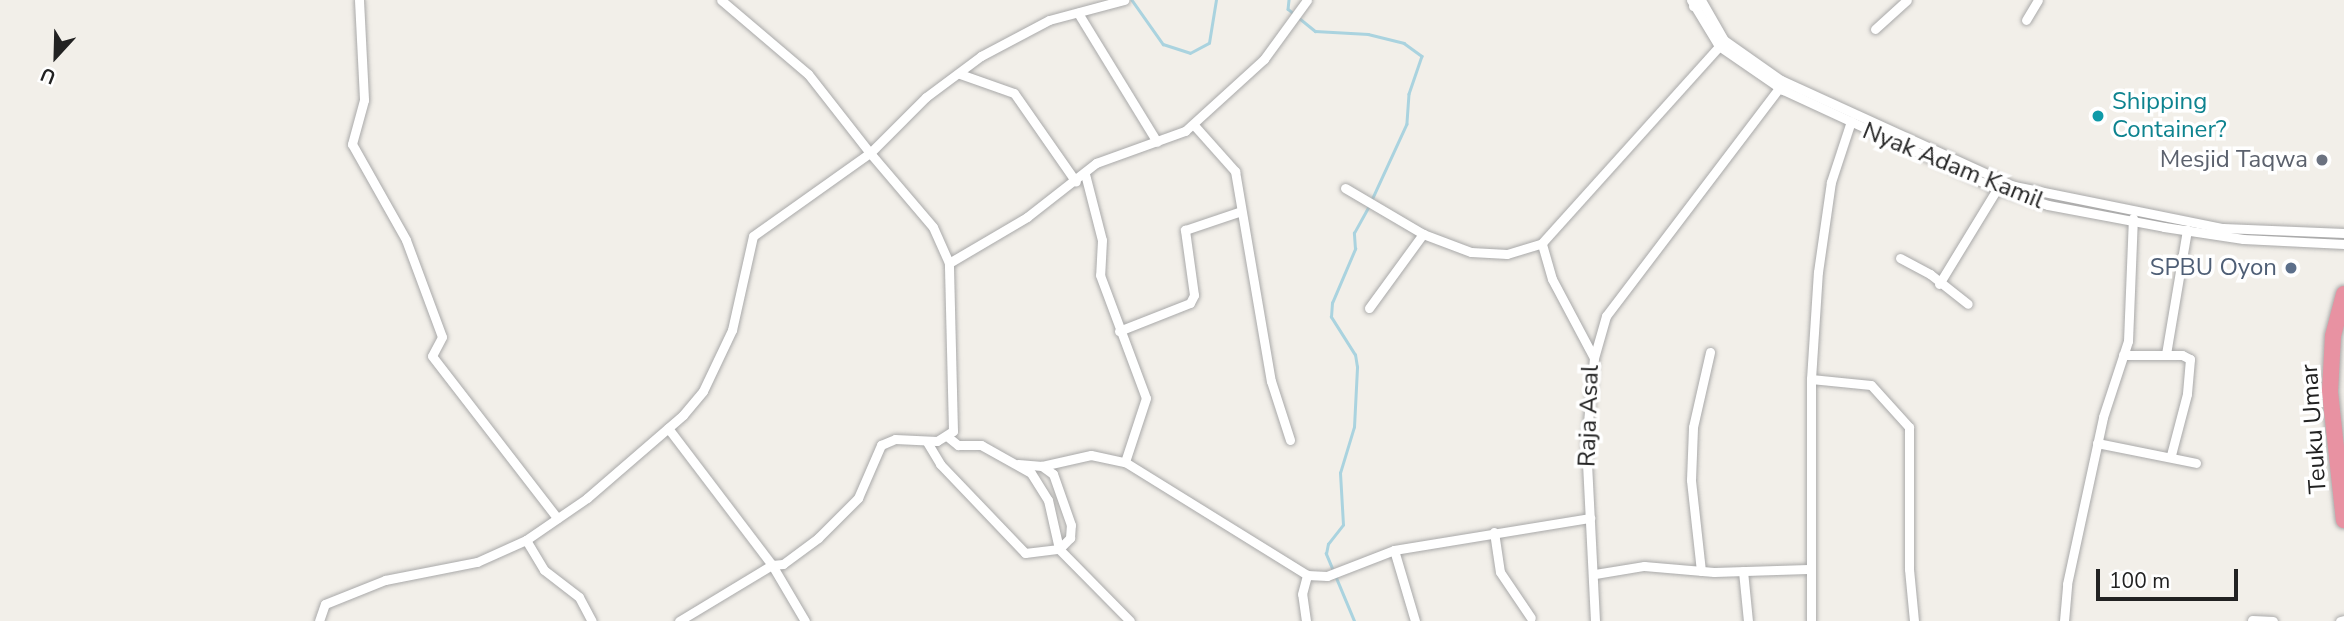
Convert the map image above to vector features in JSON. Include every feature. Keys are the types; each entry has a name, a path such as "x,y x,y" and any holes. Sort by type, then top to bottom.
{"highway":[{"name":"Teuku Umar","path":"2344,294 2333,336 2330,392 2344,520"},
{"name":"Teuku Umar","path":"2344,329 2340,372 2344,443"}],"street":[{"path":"359,0 364,100 351,138 406,240 442,337 432,356 557,518"},
{"path":"679,621 772,565 783,564 802,551 852,506 881,445 895,439 927,442 948,437 955,426 949,263 933,227 808,74 721,0"},
{"path":"319,621 321,607 333,600 385,580 478,562 526,540 557,518 668,428 703,391 719,364 732,330 753,236 870,153 926,97 981,56 1030,29 1124,0"},
{"path":"1875,29 1907,0"},
{"path":"2026,20 2038,0"},
{"name":"Nyak Adam Kamil","path":"1695,2 1722,43 1779,88 1997,189 2048,205 2133,217 2186,230 2243,239 2344,244"},
{"path":"949,263 1076,182 1096,163 1157,142 1194,125 1264,59 1307,3"},
{"path":"1078,13 1157,142"},
{"path":"1345,188 1423,234 1482,254 1507,254 1542,243 1722,43"},
{"path":"1759,70 1852,120 2014,186 2133,217 2243,230 2344,233"},
{"path":"960,74 1014,93 1076,182"},
{"path":"1594,358 1606,316 1779,88"},
{"path":"1811,621 1808,569 1811,379 1827,204 1852,120"},
{"path":"1194,125 1235,171 1271,381 1290,440"},
{"path":"1085,174 1102,240 1100,275 1146,402 1125,462"},
{"path":"1939,284 1997,189"},
{"path":"1119,331 1191,303 1194,295 1185,230 1241,211"},
{"path":"2064,621 2067,584 2097,443 2123,355 2130,315 2133,217"},
{"path":"2166,354 2186,230"},
{"path":"1369,308 1423,234"},
{"name":"Raja Asal","path":"1542,243 1552,279 1594,358 1586,444 1595,574 1595,621"},
{"path":"1900,258 1930,274 1939,284 1968,304"},
{"path":"1701,571 1691,480 1693,427 1710,352"},
{"path":"2123,355 2166,354 2188,357 2191,364 2171,455"},
{"path":"1811,379 1871,385 1909,427 1909,569 1914,621"},
{"path":"668,428 772,565 805,621"},
{"path":"948,437 958,445 981,445 995,457 1018,464 1042,467 1091,455 1125,462 1307,575 1327,576 1394,550 1590,518"},
{"path":"927,442 940,464 1025,553 1059,549 1070,538 1072,525 1053,474 1042,467"},
{"path":"2097,443 2171,455 2196,463"},
{"path":"1018,464 1043,489 1059,549 1130,621"},
{"path":"1493,532 1500,572 1531,618"},
{"path":"526,540 544,570 579,597 593,621"},
{"path":"1394,550 1415,621"},
{"path":"1595,574 1644,566 1701,571 1808,569"},
{"path":"1743,571 1748,621"},
{"path":"1306,621 1302,594 1307,575"},
{"path":"2252,620 2273,621"}],"waterway":[{"path":"1132,0 1163,44 1190,53 1209,43 1216,0"},
{"path":"1289,0 1288,9 1315,31 1368,34 1404,43 1422,56 1409,94 1407,124 1372,200"},
{"path":"1354,621 1326,554 1328,544 1343,525 1340,473 1354,427 1357,367 1355,355 1331,317 1332,303 1355,249 1354,233 1369,206"}],"place":[{"name":"Shipping Container?","path":"2098,116"},
{"name":"Mesjid Taqwa","path":"2322,160"},
{"name":"SPBU Oyon","path":"2291,268"}]}
